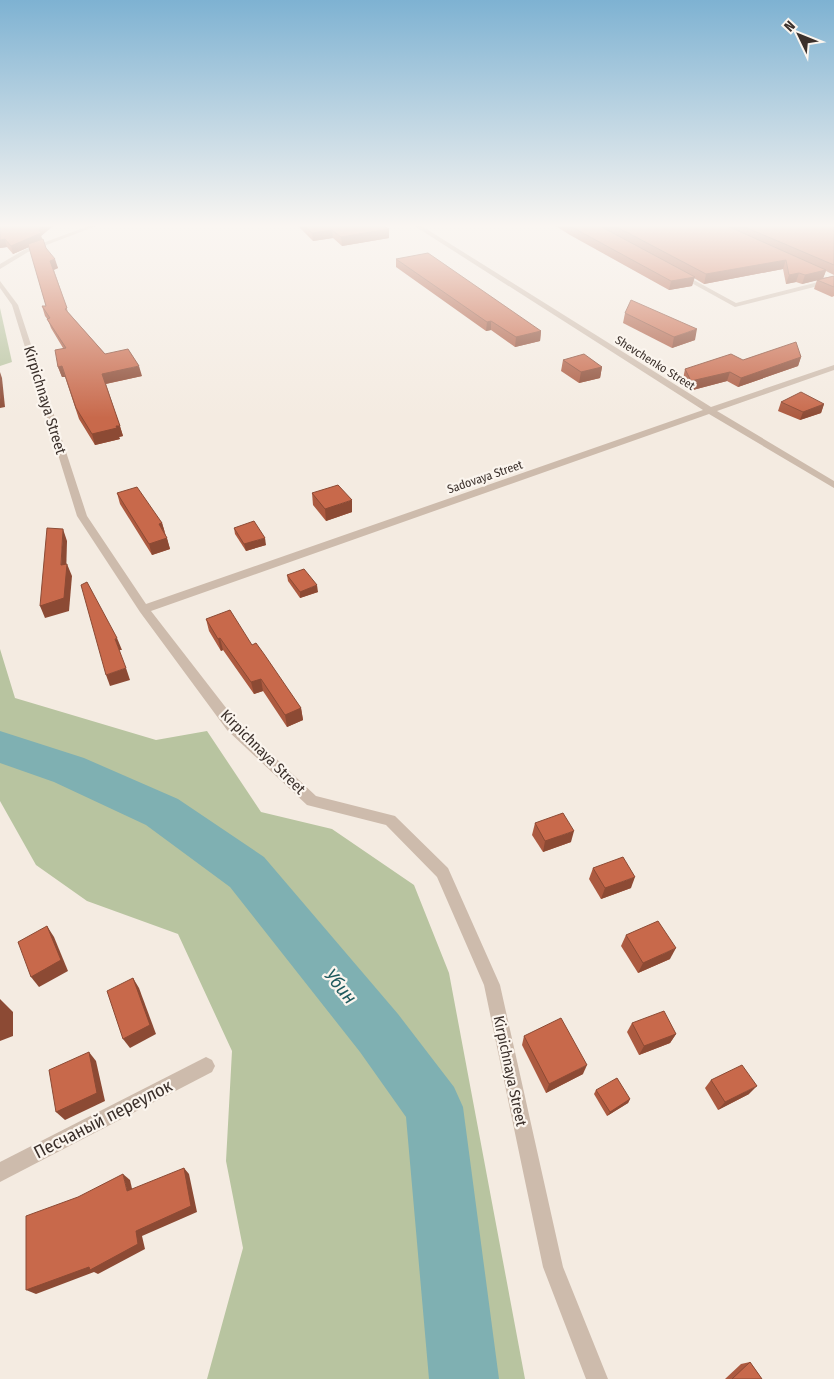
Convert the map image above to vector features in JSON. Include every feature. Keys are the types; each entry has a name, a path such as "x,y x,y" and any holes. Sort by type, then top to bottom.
{"street":[{"name":"Kirpichnaya Street","path":"5,289 16,305 82,516 144,609 232,726 312,801 390,820 443,873 492,985 553,1267 597,1379"},
{"name":"Shevchenko Street","path":"518,289 710,411 834,485"},
{"path":"707,289 735,305 797,289"},
{"name":"Sadovaya Street","path":"144,609 834,368"},
{"name":"Песчаный переулок","path":"0,1172 206,1066"}],"green space":[{"path":"0,308 12,362 0,366"},
{"path":"0,649 15,698 156,740 207,731 261,812 332,829 414,885 449,973 525,1379 207,1379 243,1248 226,1161 232,1051 178,934 87,901 36,865 0,801"}],"building":[{"path":"41,289 60,289 67,308 65,309 105,354 128,349 139,366 102,374 120,426 116,426 117,428 92,434 76,408 62,366 58,367 55,350 66,348 47,319 50,318 42,306 46,306"},
{"path":"440,289 481,289 541,331 516,337 491,321 487,322"},
{"path":"631,300 697,329 674,337 625,313"},
{"path":"796,342 801,357 741,378 730,372 691,381 685,369 731,354 743,360"},
{"path":"584,354 602,367 581,372 563,360"},
{"path":"801,392 824,404 803,412 781,402"},
{"path":"338,485 352,500 325,509 312,493"},
{"path":"137,487 162,523 159,524 167,538 149,544 117,493"},
{"path":"254,521 265,538 244,544 234,528"},
{"path":"47,528 63,529 61,565 67,564 64,598 40,606"},
{"path":"304,569 317,585 300,592 287,575"},
{"path":"87,582 117,638 115,639 126,668 106,675 81,585"},
{"path":"230,610 252,645 256,643 301,708 285,715 261,679 251,682 220,638 218,639 206,619"},
{"path":"563,813 574,831 545,841 535,823"},
{"path":"623,857 635,877 605,888 593,868"},
{"path":"658,921 676,948 643,963 626,935"},
{"path":"47,926 61,960 31,977 18,942"},
{"path":"133,978 150,1025 123,1039 107,991"},
{"path":"664,1011 676,1034 644,1046 632,1023"},
{"path":"561,1018 587,1065 549,1084 524,1036"},
{"path":"89,1052 97,1093 56,1112 49,1070"},
{"path":"742,1065 757,1086 725,1102 711,1080"},
{"path":"617,1078 630,1099 610,1112 596,1090"},
{"path":"184,1168 191,1206 136,1231 138,1244 90,1270 89,1267 26,1290 26,1216 78,1197 123,1174 127,1191"},
{"path":"750,1362 762,1379 732,1379"}],"waterway":[{"name":"Убин","path":"0,747 69,770 162,812 247,872 379,1033 434,1107 464,1379"}]}
